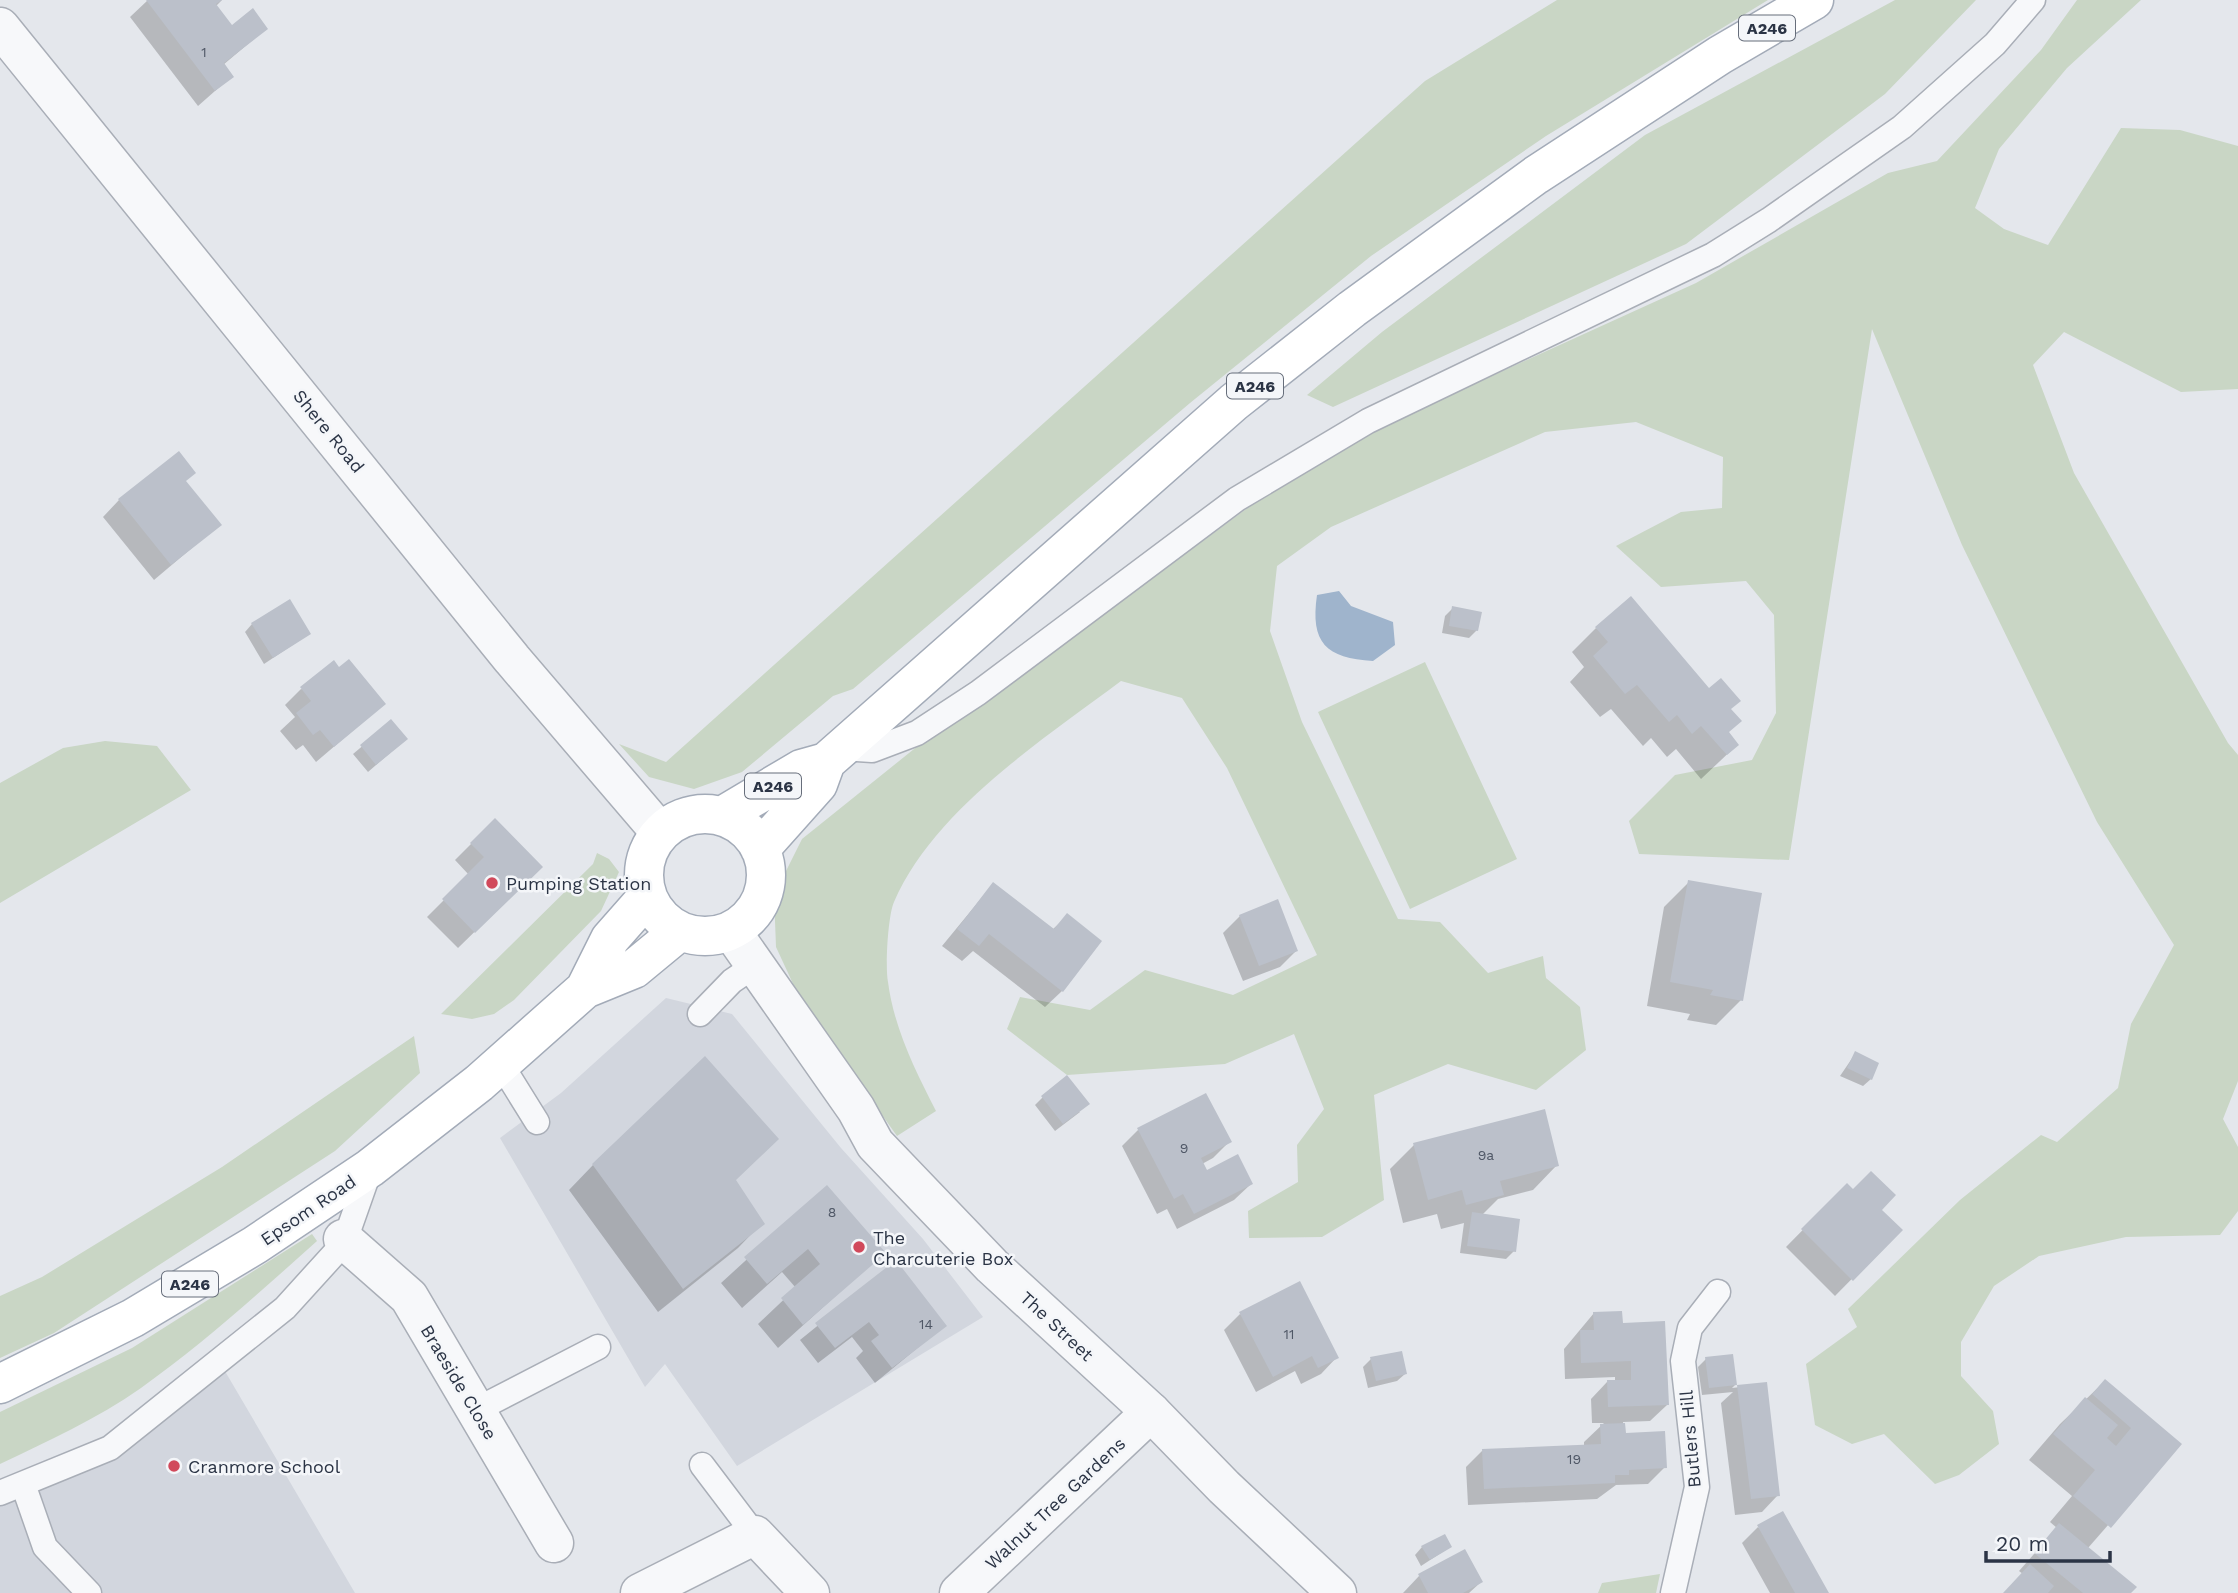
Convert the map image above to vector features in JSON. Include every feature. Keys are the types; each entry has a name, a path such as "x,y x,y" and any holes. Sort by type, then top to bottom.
{"main road":[{"name":"A246","path":"722,816 801,769 834,755 1234,402 1352,309 1536,174 1720,55 1814,0"},
{"name":"A246","path":"760,849 818,784 834,755"},
{"path":"701,814 722,816 740,824 755,839 765,860 767,882 760,904 746,922 732,932 703,937 680,932 660,918 647,897 643,873 646,854 660,832 681,818 701,814"},
{"name":"Epsom Road","path":"585,989 610,939 647,897"},
{"name":"Epsom Road","path":"0,1384 132,1318 255,1245 370,1168 501,1064 585,989 634,968 680,932"}],"street":[{"name":"Shere Road","path":"0,27 512,659 660,832"},
{"name":"The Street","path":"732,932 757,964 856,1109 875,1144 992,1266 1152,1412 1224,1487 1337,1593"},
{"name":"Braeside Close","path":"343,1239 409,1297 554,1543"},
{"name":"Walnut Tree Gardens","path":"959,1593 1152,1412"},
{"path":"640,1593 755,1535 810,1593"}],"lane":[{"path":"834,755 872,750 917,733 978,693 1237,499 1368,421 1713,255 1902,127 1995,44 2034,0"},
{"path":"700,1014 732,981 757,964"},
{"path":"501,1064 537,1122"},
{"path":"0,1493 110,1448 285,1308 344,1243 343,1239 370,1168"},
{"name":"Butlers Hill","path":"1673,1593 1697,1487 1683,1361 1690,1328 1717,1292"},
{"path":"476,1410 598,1347"},
{"path":"702,1465 743,1524 755,1535"},
{"path":"23,1484 45,1547 89,1593"}],"shaded area":[{"path":"666,998 732,1014 841,1148 923,1239 983,1317 737,1466 665,1364 645,1387 500,1138 561,1093"},
{"name":"Cranmore School","path":"219,1361 355,1593 0,1593 0,1493 110,1448"}],"green space":[{"path":"1557,0 1768,0 1546,136 1371,256 1190,403 853,689 833,696 742,772 694,789 649,777 619,744 666,762 1425,81"},
{"path":"1895,0 1976,0 1885,94 1686,244 1333,407 1307,395 1382,332 1645,135"},
{"path":"2077,0 2141,0 2067,68 1999,149 1975,208 2004,229 2048,245 2121,128 2180,130 2238,146 2238,389 2181,392 2064,332 2033,365 2074,473 2228,743 2238,755 2238,1081 2223,1119 2238,1147 2238,1211 2220,1235 2126,1237 2039,1256 1994,1286 1961,1342 1961,1376 1993,1411 1999,1444 1959,1475 1935,1484 1884,1434 1852,1444 1815,1425 1806,1364 1857,1327 1848,1309 1960,1200 2041,1135 2057,1142 2118,1088 2131,1024 2174,945 2097,822 1962,545 1872,329 1789,860 1639,854 1629,821 1675,775 1752,760 1776,713 1774,615 1746,581 1661,587 1616,546 1681,512 1722,508 1723,457 1636,422 1545,432 1331,527 1277,566 1270,631 1302,722 1398,919 1440,922 1488,973 1543,956 1546,978 1580,1007 1586,1050 1536,1090 1448,1064 1374,1095 1384,1200 1322,1237 1249,1238 1248,1211 1298,1182 1297,1145 1324,1109 1294,1034 1225,1064 1067,1075 1007,1029 1020,997 1090,1010 1145,970 1233,995 1317,955 1227,768 1182,698 1121,681 1025,753 963,807 935,837 912,869 894,902 887,954 891,999 906,1048 936,1111 897,1136 801,1001 776,947 774,895 802,839 914,749 1009,684 1288,478 1386,424 1696,283 1888,173 1937,161 2041,50"},
{"path":"1425,662 1517,859 1410,909 1318,712"},
{"path":"105,741 157,746 191,790 0,903 0,783 63,748"},
{"path":"597,853 609,859 619,872 601,911 514,1000 494,1014 472,1019 441,1014 593,864"},
{"path":"414,1036 420,1073 335,1151 54,1333 0,1358 0,1296 42,1277 222,1167"},
{"path":"312,1234 317,1241 231,1317 164,1371 90,1420 0,1464 0,1412 132,1348"},
{"path":"1660,1574 1656,1593 1598,1593 1602,1583"}],"water":[{"path":"1339,591 1351,606 1393,622 1395,645 1373,661 1343,656 1325,645 1319,636 1315,611 1317,595"}],"building":[{"path":"146,0 222,0 216,4 232,25 253,8 268,29 224,63 234,77 215,91"},
{"path":"179,451 196,473 186,481 222,525 171,565 118,499"},
{"path":"1631,596 1709,688 1721,678 1741,701 1731,709 1742,721 1729,732 1739,745 1727,755 1701,726 1692,734 1677,715 1669,722 1637,685 1625,694 1593,656 1608,642 1595,627"},
{"path":"290,599 311,634 273,658 251,623"},
{"path":"1452,606 1482,612 1478,631 1449,626"},
{"path":"349,659 386,704 334,747 320,730 313,735 296,713 311,701 300,687 334,660 339,667"},
{"path":"391,719 408,739 376,765 360,745"},
{"name":"Pumping Station","path":"495,818 543,867 475,933 442,899 484,857 470,843"},
{"path":"1688,880 1762,893 1743,1001 1710,995 1713,990 1670,982"},
{"path":"993,882 1054,929 1067,913 1102,941 1063,992 989,934 979,946 957,929"},
{"path":"1278,899 1298,951 1259,966 1239,915"},
{"path":"1855,1051 1879,1063 1872,1080 1847,1068"},
{"path":"705,1056 779,1139 736,1180 765,1224 683,1289 592,1164"},
{"path":"1067,1075 1090,1104 1063,1124 1041,1096"},
{"path":"1206,1093 1232,1142 1201,1158 1207,1170 1238,1154 1253,1184 1194,1214 1183,1194 1174,1199 1137,1128"},
{"path":"1545,1109 1559,1166 1500,1181 1504,1195 1466,1205 1462,1190 1428,1200 1413,1143"},
{"path":"1871,1171 1896,1195 1882,1210 1903,1230 1853,1281 1801,1229 1847,1183 1853,1189"},
{"path":"827,1185 886,1253 803,1325 781,1298 820,1264 808,1249 767,1284 744,1257"},
{"path":"1472,1212 1520,1219 1516,1252 1467,1246"},
{"path":"896,1260 947,1326 892,1368 871,1341 879,1335 869,1322 835,1348 815,1323"},
{"path":"1300,1281 1339,1358 1318,1368 1312,1356 1273,1377 1239,1312"},
{"path":"1622,1311 1623,1323 1665,1321 1669,1405 1608,1407 1607,1380 1631,1380 1631,1361 1581,1363 1580,1330 1594,1330 1593,1312"},
{"path":"1402,1351 1407,1374 1376,1381 1370,1357"},
{"path":"1733,1354 1737,1385 1709,1388 1705,1357"},
{"path":"2105,1379 2182,1444 2111,1528 2073,1496 2095,1470 2053,1434 2085,1397 2118,1425 2107,1438 2116,1446 2131,1428 2092,1394"},
{"path":"1767,1382 1780,1496 1751,1499 1737,1385"},
{"path":"1625,1423 1626,1433 1665,1431 1667,1468 1629,1470 1629,1475 1615,1475 1615,1483 1484,1489 1482,1449 1601,1444 1600,1424"},
{"path":"1783,1511 1829,1593 1795,1593 1757,1525"},
{"path":"2059,1523 2137,1587 2131,1593 2083,1593 2034,1553"},
{"path":"1445,1534 1452,1547 1430,1560 1421,1546"},
{"path":"1465,1549 1483,1582 1463,1593 1428,1593 1418,1574"},
{"path":"2030,1564 2054,1586 2048,1593 2003,1593"}],"place":[{"name":"Pumping Station","path":"492,883"},
{"name":"The Charcuterie Box","path":"859,1247"},
{"name":"Cranmore School","path":"174,1466"}]}
